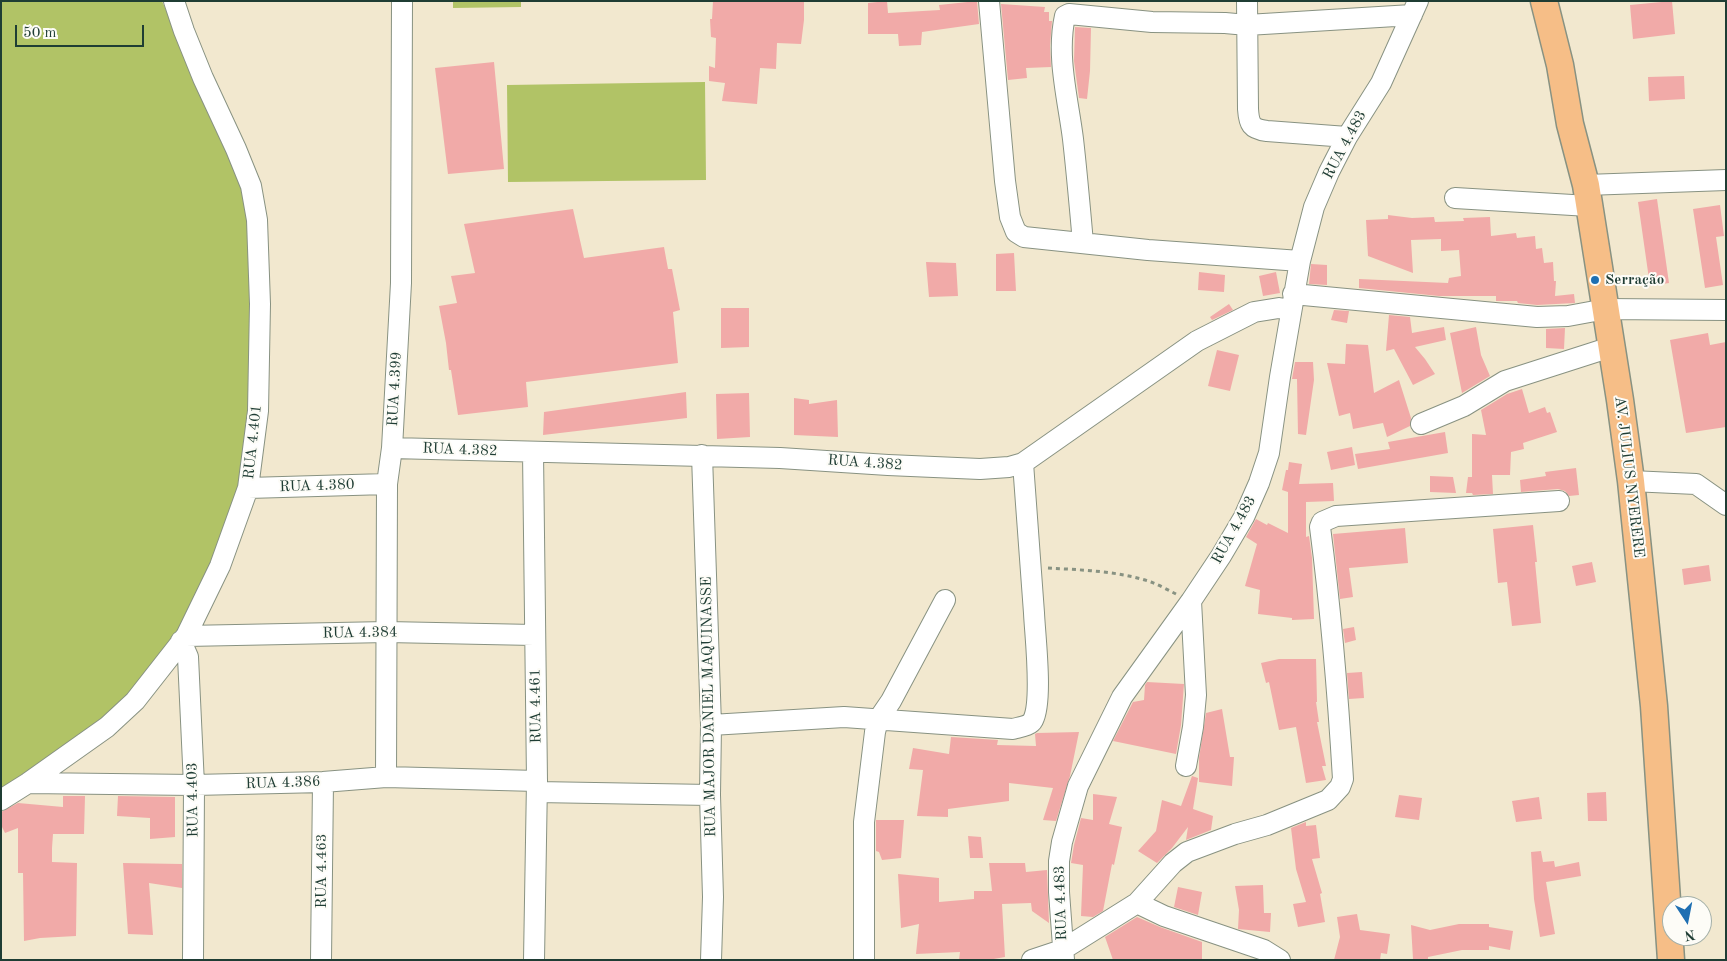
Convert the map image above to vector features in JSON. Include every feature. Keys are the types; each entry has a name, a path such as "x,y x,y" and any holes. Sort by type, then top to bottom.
{"main road":[{"name":"AV. JULIUS NYERERE","path":"1544,1 1560,65 1570,124 1588,195 1631,481 1654,706 1671,960"}],"street":[{"name":"RUA 4.401","path":"1,800 28,784 121,716 136,701 184,638 220,566 248,488 258,411 260,304 258,220 251,186 203,78 174,1"},
{"name":"RUA 4.399","path":"386,777 387,484 392,448 401,283 402,1"},
{"path":"989,1 1005,181 1013,226 1016,232 1024,237 1148,250 1300,261"},
{"path":"1247,1 1248,109 1253,127 1266,131 1347,137"},
{"path":"1083,243 1073,141 1062,58 1065,16 1069,14 1152,22 1247,25 1415,8"},
{"name":"RUA 4.483","path":"1063,955 1058,892 1059,861 1066,826 1078,786 1122,696 1191,601 1244,517 1259,483 1269,453 1292,302 1314,207 1347,137 1381,83 1415,8"},
{"path":"1455,198 1588,195 1726,180"},
{"name":"RUA 4.382","path":"392,448 702,455 780,458 888,466 980,469 1009,467 1024,463 1197,341 1254,312 1279,308 1292,302 1536,317 1568,316 1606,309 1726,310"},
{"path":"1422,424 1464,406 1505,381 1610,347"},
{"name":"RUA 4.461","path":"533,452 537,787 534,960"},
{"name":"RUA MAJOR DANIEL MAQUINASSE","path":"702,455 711,725 710,796 713,897 711,960"},
{"path":"711,725 844,716 1013,729 1026,726 1032,722 1036,712 1037,692 1024,463"},
{"path":"1631,481 1696,484 1726,505"},
{"name":"RUA 4.380","path":"248,488 387,484"},
{"path":"1032,960 1063,955 1137,903 1173,863 1187,852 1295,814 1328,800 1340,787 1343,780 1330,602 1320,528 1322,522 1336,516 1558,500"},
{"path":"864,960 864,822 872,747 878,720 891,701 945,600"},
{"path":"1186,766 1196,695 1191,601"},
{"name":"RUA 4.384","path":"184,638 387,632 534,635"},
{"name":"RUA 4.403","path":"184,638 188,657 194,785 193,960"},
{"name":"RUA 4.386","path":"28,784 194,785 323,782 386,777 710,796"},
{"name":"RUA 4.463","path":"321,960 323,782"},
{"path":"1137,903 1164,916 1264,950 1280,960"}],"path":[{"path":"1030,567 1117,574 1150,582 1191,601"}],"green space":[{"path":"1,1 162,1 196,79 251,186 250,473 207,592 135,701 1,789"},
{"path":"453,1 521,1 521,7 453,8"},
{"path":"705,82 706,180 508,182 507,85"}],"building":[{"path":"713,1 804,1 801,44 777,43 776,69 760,68 757,104 722,101 725,83 709,81 709,66 715,68 716,38 711,37 710,19 712,19"},
{"path":"887,1 888,13 940,10 939,5 977,1 979,24 922,32 921,45 899,46 898,34 868,34 868,3"},
{"path":"1672,1 1675,34 1633,39 1630,5"},
{"path":"1001,4 1045,7 1044,12 1049,12 1049,21 1052,21 1051,67 1026,68 1027,78 1008,80"},
{"path":"1075,27 1091,28 1087,99 1079,98 1074,61"},
{"path":"494,62 504,169 448,174 435,68"},
{"path":"1684,76 1685,99 1649,101 1648,77"},
{"path":"1657,199 1669,283 1650,286 1638,202"},
{"path":"1720,205 1724,236 1716,237 1723,285 1705,288 1693,209"},
{"path":"573,209 584,258 664,247 668,269 672,269 680,310 673,312 678,363 526,382 528,407 458,415 439,306 457,303 451,276 475,273 464,224"},
{"path":"1388,215 1412,218 1434,217 1435,222 1464,221 1463,218 1490,217 1491,236 1516,233 1517,238 1535,236 1536,249 1542,248 1544,263 1553,262 1554,281 1556,281 1555,296 1574,294 1575,303 1537,305 1518,303 1517,301 1496,301 1496,296 1439,296 1359,288 1359,279 1448,283 1449,278 1461,276 1459,250 1441,251 1441,239 1411,240 1413,273 1368,256 1366,220 1388,219"},
{"path":"1014,253 1016,291 996,291 996,254"},
{"path":"926,262 956,263 958,296 929,297"},
{"path":"1311,264 1327,265 1327,285 1309,284"},
{"path":"1199,272 1225,275 1224,292 1198,290"},
{"path":"1276,272 1280,293 1263,296 1259,276"},
{"path":"1229,304 1233,310 1212,320 1210,317"},
{"path":"721,308 749,308 749,347 721,348"},
{"path":"1334,310 1349,311 1347,323 1331,320"},
{"path":"1389,315 1410,317 1412,333 1444,327 1446,340 1415,347 1435,374 1413,385 1394,349 1386,351"},
{"path":"1476,327 1481,355 1490,376 1462,393 1450,333"},
{"path":"1565,328 1564,349 1546,348 1546,329"},
{"path":"1708,333 1710,345 1726,342 1726,427 1686,433 1670,340"},
{"path":"1346,344 1368,345 1374,393 1399,380 1411,418 1410,426 1387,437 1383,423 1353,429 1350,413 1339,416 1327,363 1345,364"},
{"path":"1217,350 1239,355 1230,391 1208,386"},
{"path":"1295,362 1313,362 1314,380 1306,435 1298,434 1297,379 1292,379"},
{"path":"1522,389 1529,413 1545,407 1547,413 1550,412 1557,432 1523,443 1524,449 1511,452 1510,475 1492,475 1493,494 1473,495 1472,493 1466,493 1468,477 1472,477 1472,434 1486,435 1481,410 1507,394"},
{"path":"686,392 687,418 543,435 544,412"},
{"path":"749,393 750,437 717,439 716,394"},
{"path":"794,398 809,400 809,404 837,400 838,437 794,435"},
{"path":"1445,432 1448,453 1358,469 1355,454 1390,449 1388,442"},
{"path":"1352,447 1355,465 1331,470 1327,452"},
{"path":"1289,462 1302,464 1299,484 1333,483 1334,501 1306,502 1306,537 1309,536 1312,558 1314,619 1292,620 1292,618 1258,614 1260,590 1245,586 1257,544 1246,537 1256,519 1288,533 1288,492 1282,490"},
{"path":"1576,468 1579,495 1569,496 1565,491 1558,489 1521,492 1520,480 1546,476 1545,472"},
{"path":"1430,476 1453,477 1456,493 1430,492"},
{"path":"1533,525 1541,623 1512,626 1507,582 1498,583 1493,529"},
{"path":"1405,528 1408,563 1349,568 1353,597 1340,599 1333,534"},
{"path":"1592,562 1596,582 1576,586 1572,566"},
{"path":"1709,565 1711,581 1684,585 1682,569"},
{"path":"1354,627 1356,640 1345,643 1343,629"},
{"path":"1279,659 1316,659 1316,702 1319,722 1317,722 1326,766 1322,766 1326,780 1306,783 1296,727 1279,730 1269,682 1266,683 1261,663"},
{"path":"1362,672 1364,698 1349,699 1347,673"},
{"path":"1147,682 1184,684 1181,725 1176,754 1113,741 1133,702 1144,700"},
{"path":"1222,709 1230,757 1234,757 1232,786 1199,782 1199,758 1206,713"},
{"path":"1079,732 1070,776 1056,821 1043,820 1053,788 1009,783 1009,801 948,809 948,817 917,816 923,770 909,769 913,748 949,754 951,737 998,740 997,745 1036,746 1035,734 1037,733"},
{"path":"1192,776 1198,778 1193,809 1213,816 1211,830 1186,840 1188,827 1172,848 1157,863 1138,851 1156,831 1162,800 1181,806"},
{"path":"1606,792 1607,821 1588,821 1587,793"},
{"path":"1093,794 1117,797 1109,824 1122,827 1114,865 1112,864 1103,911 1093,917 1081,916 1083,865 1071,863 1081,818 1093,820"},
{"path":"1399,795 1422,798 1419,820 1395,817"},
{"path":"63,796 85,796 84,834 53,834 52,848 52,862 77,863 76,936 24,941 23,873 18,873 18,828 5,833 1,825 1,812 18,803 63,807"},
{"path":"118,796 175,797 175,837 150,839 150,818 117,816"},
{"path":"1539,797 1542,819 1516,822 1512,801"},
{"path":"876,820 904,820 901,858 882,860 879,852 876,851"},
{"path":"1306,822 1306,826 1316,825 1320,858 1312,859 1322,893 1320,894 1325,922 1298,927 1293,904 1306,902 1296,869 1291,828"},
{"path":"968,836 981,837 983,858 970,858"},
{"path":"1541,851 1543,862 1554,861 1555,867 1579,862 1581,876 1546,882 1555,934 1540,937 1534,899 1531,852"},
{"path":"123,863 182,864 182,888 149,883 153,935 128,934"},
{"path":"989,863 1025,863 1026,872 1047,870 1049,923 1032,911 1031,903 1002,904 1005,957 988,960 959,960 960,952 916,954 919,924 901,928 898,874 939,878 939,902 974,899 974,891 992,891"},
{"path":"1263,885 1264,913 1271,913 1270,932 1238,929 1239,910 1235,886"},
{"path":"1178,887 1202,892 1198,915 1174,907"},
{"path":"1357,914 1360,930 1390,934 1387,954 1381,953 1380,960 1334,960 1340,937 1337,917"},
{"path":"1137,917 1202,942 1202,960 1113,960 1105,937"},
{"path":"1459,924 1489,924 1489,927 1513,931 1510,950 1489,946 1489,950 1462,950 1428,957 1428,959 1413,959 1411,925 1430,930"}],"place":[{"name":"Serração","path":"1595,280"}]}
